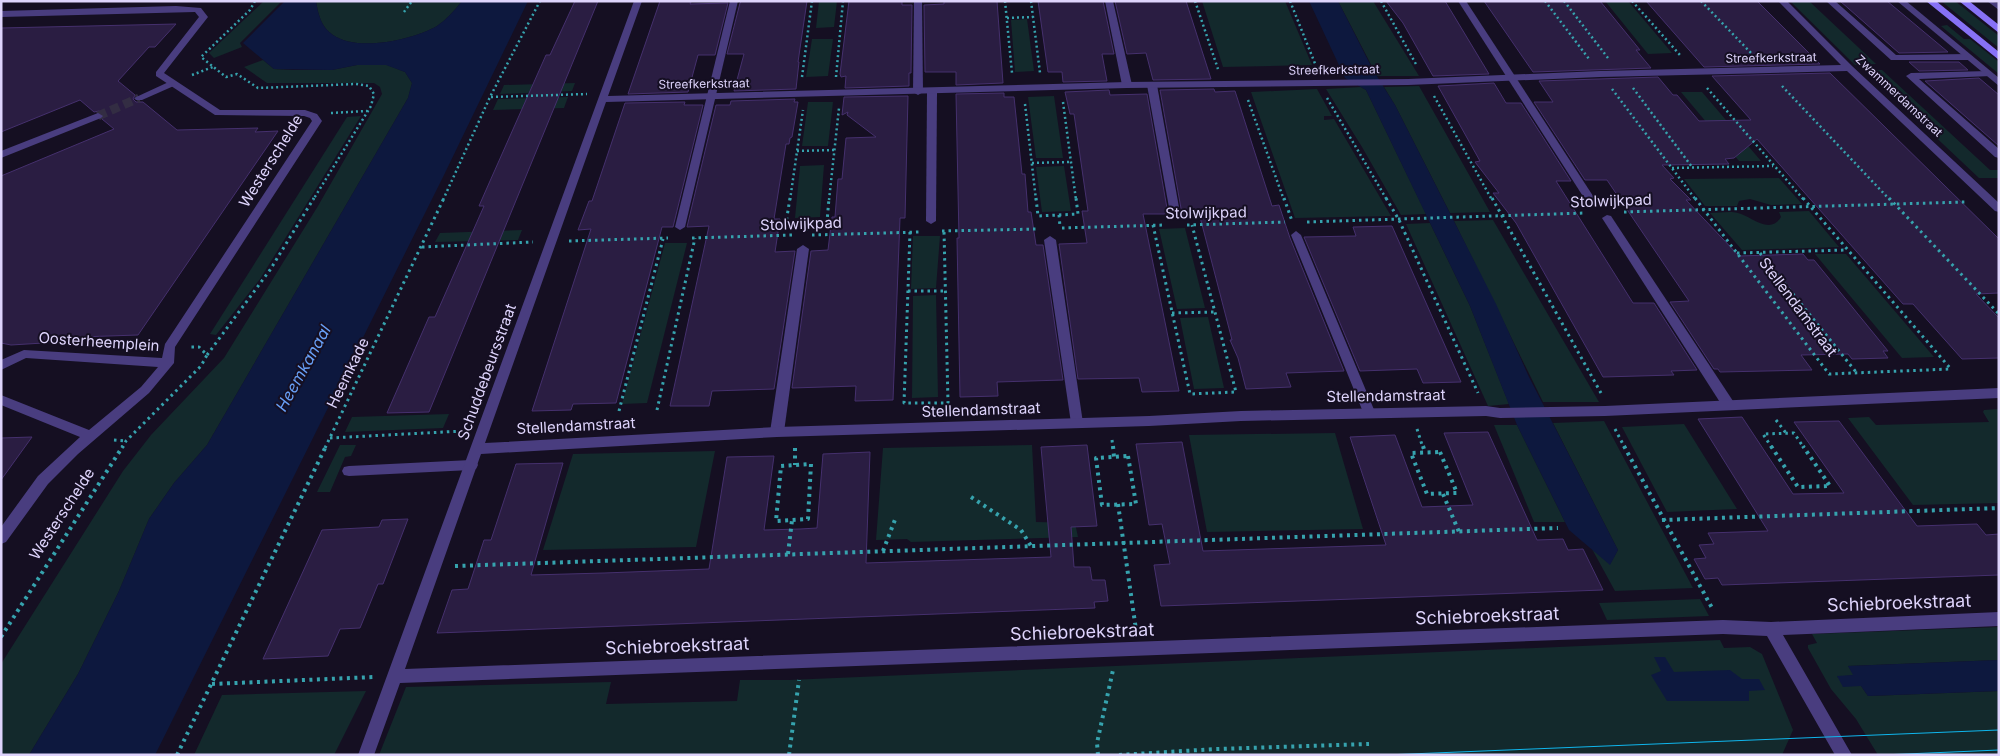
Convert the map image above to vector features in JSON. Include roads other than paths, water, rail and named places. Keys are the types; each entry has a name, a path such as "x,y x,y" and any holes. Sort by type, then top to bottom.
{"main road":[{"path":"1930,1 1999,58"},
{"path":"1963,1 1999,30"}],"street":[{"path":"1,14 129,10 139,1"},
{"name":"Schuddebeursstraat","path":"366,755 638,1"},
{"path":"680,227 734,1"},
{"path":"918,1 918,92"},
{"path":"1110,1 1128,85"},
{"path":"1462,1 1590,199"},
{"name":"Zwammerdamstraat","path":"1782,1 1999,209"},
{"path":"1830,1 1894,58 1968,57"},
{"path":"1901,1 1999,83"},
{"path":"1991,1 1999,7"},
{"name":"Westerschelde","path":"1,538 43,480 72,450 145,390 168,363 169,348 317,121 314,116 305,112 218,113 159,74 204,17 198,10 129,10"},
{"name":"Streefkerkstraat","path":"604,96 932,92 1128,85 1212,86 1408,82 1600,74 1850,68"},
{"path":"1988,74 1911,76 1999,155"},
{"path":"139,98 173,83"},
{"path":"1152,85 1175,213"},
{"path":"931,221 932,92"},
{"path":"1,155 98,116"},
{"path":"1613,215 1728,404"},
{"path":"1053,234 1077,423"},
{"path":"1296,235 1370,412"},
{"path":"778,432 803,249"},
{"name":"Oosterheemplein","path":"1,366 24,354 168,363"},
{"name":"Stellendamstraat","path":"477,449 778,432 1370,412 1500,413 1600,411 1999,393"},
{"path":"1,400 90,436"},
{"path":"349,472 471,465"},
{"name":"Schiebroekstraat","path":"395,676 1117,651 1723,627 1770,629 1999,619"},
{"path":"1770,629 1844,755"}],"water":[{"name":"Heemkanaal","path":"285,1 316,1 319,15 329,32 343,40 356,43 370,43 400,39 427,31 444,20 462,1 528,1 444,175 155,755 29,755 78,674 119,591 149,519 174,483 207,445 408,98 412,83 405,72 386,65 357,65 332,70 274,69 243,43"},
{"path":"1309,1 1338,1 1373,70 1395,105 1496,304 1529,377 1618,550 1610,565 1569,530 1517,425 1470,306 1366,90 1345,78"},
{"path":"1654,657 1665,657 1674,672 1730,670 1742,679 1759,679 1765,690 1749,691 1749,701 1667,701 1651,675 1661,671"},
{"path":"1999,660 1999,691 1868,696 1861,686 1843,687 1837,676 1853,675 1848,666"}],"tunnel":[{"path":"98,116 139,98"}],"tram line":[{"path":"1385,755 1999,730"},
{"path":"1882,755 1999,750"}]}
